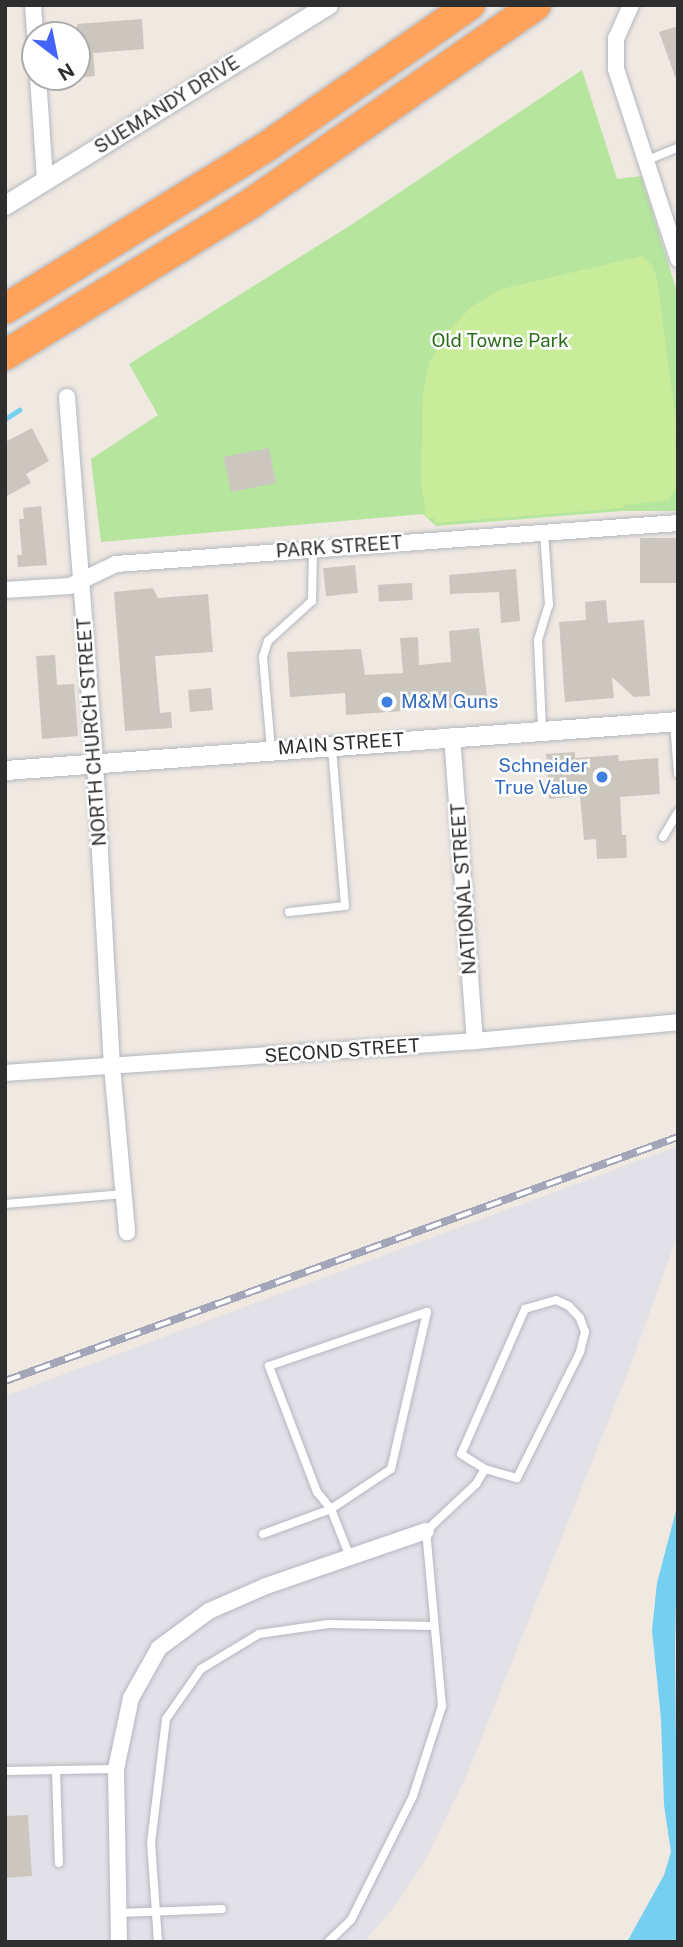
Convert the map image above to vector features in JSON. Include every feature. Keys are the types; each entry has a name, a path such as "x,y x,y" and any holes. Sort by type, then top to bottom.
{"highway":[{"path":"5,309 268,145 470,5"},
{"path":"5,355 250,204 536,5"}],"street":[{"name":"SUEMANDY DRIVE","path":"5,205 328,5"},
{"path":"631,5 616,38 614,55 619,80 645,160 675,239 678,260"},
{"path":"39,91 45,181"},
{"name":"NORTH CHURCH STREET","path":"68,397 95,763 112,1066 127,1232"},
{"name":"PARK STREET","path":"5,590 70,586 116,564 678,523"},
{"name":"MAIN STREET","path":"5,770 676,721"},
{"name":"NATIONAL STREET","path":"453,736 475,1041"},
{"name":"SECOND STREET","path":"5,1073 475,1041 678,1023"},
{"path":"119,1942 116,1769 131,1698 159,1648 209,1611 266,1586 426,1531"}],"lane":[{"path":"645,160 678,148"},
{"path":"542,730 538,640 549,605 544,531"},
{"path":"271,750 263,657 268,641 312,601 313,549"},
{"path":"676,721 678,774"},
{"path":"289,912 345,906 331,745"},
{"path":"663,837 678,811"},
{"path":"5,1204 124,1194"},
{"path":"556,1300 569,1306 580,1318 586,1332 580,1352 517,1478 485,1469 461,1454 525,1309 556,1300"},
{"path":"263,1534 331,1509 391,1469 427,1312 269,1366 317,1492 331,1509 350,1557"},
{"path":"328,1942 351,1920 412,1796 442,1706 426,1531 475,1484 485,1469"},
{"path":"158,1942 151,1843 166,1718 201,1669 259,1634 328,1624 434,1626"},
{"path":"5,1771 116,1769"},
{"path":"56,1770 60,1863"},
{"path":"120,1913 222,1909"}],"shaded area":[{"path":"678,1146 678,1234 630,1367 468,1772 426,1859 394,1907 364,1942 5,1942 5,1396"}],"green space":[{"name":"Old Towne Park","path":"582,70 617,179 641,176 678,295 678,511 623,511 436,526 423,514 101,542 91,459 158,415 129,364 354,223"},
{"path":"642,256 653,266 657,279 678,436 675,438 678,485 669,500 624,505 624,508 435,523 434,518 426,518 421,480 423,393 429,362 446,334 471,307 502,289"}],"water":[{"path":"678,1503 675,1648 678,1940 627,1942 664,1875 671,1852 664,1805 661,1719 652,1630 657,1583"}],"building":[{"path":"142,19 144,49 93,53 95,76 91,76 91,23"},
{"path":"678,26 678,79 676,79 659,32"},
{"path":"32,428 49,461 26,474 31,483 5,497 5,442"},
{"path":"269,448 276,483 231,492 224,457"},
{"path":"41,506 47,565 18,567 17,555 22,555 19,519 24,519 23,508"},
{"path":"640,538 678,538 678,583 640,583"},
{"path":"355,565 358,593 326,596 323,568"},
{"path":"516,569 520,621 501,623 499,592 450,594 449,575"},
{"path":"412,583 413,600 379,602 378,585"},
{"path":"153,588 158,598 208,594 213,652 155,656 160,713 171,712 172,728 125,731 114,592"},
{"path":"606,600 608,623 644,620 650,696 634,697 612,677 614,698 565,702 559,622 586,620 585,602"},
{"path":"479,628 488,705 346,715 345,693 290,697 287,652 361,649 365,675 403,673 400,638 418,637 419,665 451,662 449,631"},
{"path":"55,655 57,685 74,684 78,736 42,739 36,656"},
{"path":"211,688 213,710 190,712 188,690"},
{"path":"575,752 575,758 618,755 619,761 658,758 660,794 620,797 622,835 626,835 627,858 597,859 596,839 584,840 580,796 549,799 546,754"},
{"path":"28,1815 32,1876 5,1878 5,1816"}],"waterway":[{"path":"5,419 19,410"}],"railway":[{"path":"5,1381 678,1137"}],"place":[{"name":"M&M Guns","path":"387,702"},
{"name":"Schneider True Value","path":"602,777"}]}
